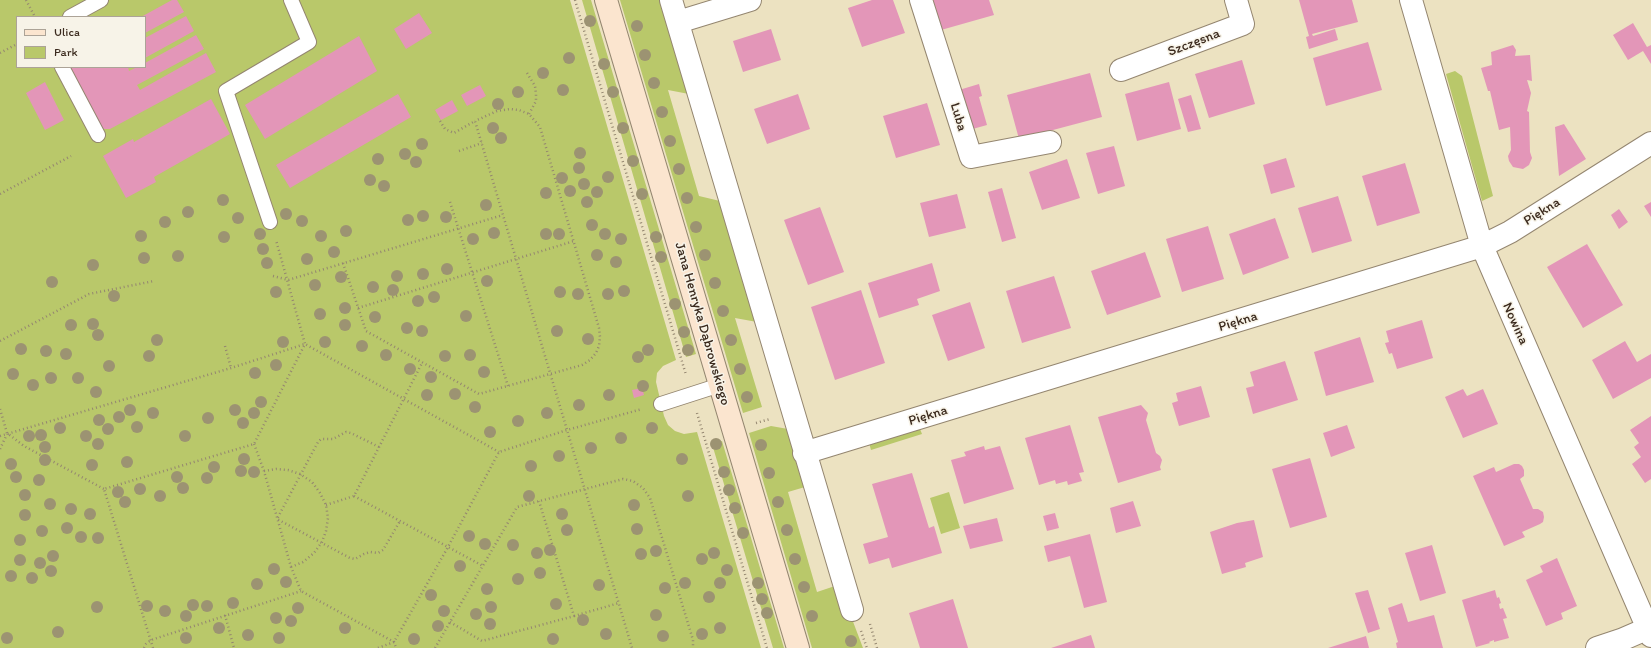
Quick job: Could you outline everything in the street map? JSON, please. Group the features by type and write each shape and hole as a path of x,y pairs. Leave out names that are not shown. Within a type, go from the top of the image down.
{"street":[{"name":"Jana Henryka Dąbrowskiego","path":"606,0 798,648"},
{"path":"671,0 804,453 852,610"},
{"path":"678,22 750,0"},
{"name":"Luba","path":"921,0 970,157 1050,142"},
{"name":"Szczęsna","path":"1121,70 1243,24 1236,0"},
{"name":"Nowina","path":"1411,0 1482,246 1650,630"},
{"name":"Piękna","path":"804,453 1482,246 1510,232 1651,143"},
{"path":"1597,648 1650,630"}],"lane":[{"path":"72,16 101,0"},
{"path":"270,222 226,92 309,42 291,0"},
{"path":"63,68 98,135"},
{"path":"660,404 720,385"}],"path":[{"path":"26,0 34,16"},
{"path":"575,0 767,648"},
{"path":"0,53 16,45"},
{"path":"527,73 535,86 536,94 536,101 528,114"},
{"path":"343,263 366,331 479,394 582,365 590,360 596,353 599,346 599,328 540,127 528,114 519,110 510,109 485,115 454,133 445,129 440,121"},
{"path":"475,121 632,648"},
{"path":"459,151 482,143"},
{"path":"0,194 71,156"},
{"path":"450,202 508,386"},
{"path":"273,276 288,280 503,215"},
{"path":"104,489 254,444 305,344 288,280 270,222"},
{"path":"358,308 574,241"},
{"path":"0,341 89,294 154,281"},
{"path":"0,436 231,368 305,344 499,452"},
{"path":"225,346 231,368"},
{"path":"326,505 354,496 422,362"},
{"path":"378,648 394,642 448,547 499,452 567,430 660,404"},
{"path":"0,409 8,433 24,446 104,489 153,648"},
{"path":"754,423 769,419 775,420"},
{"path":"277,519 300,474 321,439 333,439 346,432 351,433 379,448"},
{"path":"0,449 8,433"},
{"path":"254,444 264,471 291,566 301,590 394,642 396,648"},
{"path":"264,471 276,469 288,470 300,474 312,482 326,505 328,518 322,542 314,553 303,562 291,566"},
{"path":"435,648 517,507 623,479 633,481 643,488 650,498 693,640 693,648"},
{"path":"354,496 483,566"},
{"path":"539,501 574,616"},
{"path":"277,519 350,558 355,559 360,558 364,554 370,552 378,553 383,550 400,521"},
{"path":"144,648 151,640 301,590"},
{"path":"450,622 482,641 619,603"},
{"path":"225,615 234,648"}],"green space":[{"path":"0,0 570,0 676,360 663,366 657,373 656,382 664,416 668,425 675,431 684,434 697,432 761,648 0,648"},
{"path":"582,0 591,0 696,354 686,357"},
{"path":"620,0 661,0 689,94 668,90 699,196 720,201 757,322 735,318 762,407 743,413"},
{"path":"1455,71 1462,76 1493,196 1482,201 1446,74"},
{"path":"918,424 922,434 871,450 868,439"},
{"path":"771,426 788,429 805,487 788,492 817,592 835,586 845,620 852,619 863,648 812,648 749,433"},
{"path":"722,441 784,648 773,648 712,444"},
{"path":"949,492 960,528 941,534 930,498"}],"building":[{"path":"172,0 177,0 184,12 146,32 146,16 143,16"},
{"path":"872,0 893,0 905,33 862,47 848,8"},
{"path":"933,0 989,0 994,15 941,30"},
{"path":"1299,0 1352,0 1358,22 1312,34 1313,36 1335,29 1338,40 1309,49 1306,37 1309,36"},
{"path":"419,13 432,33 406,49 394,29"},
{"path":"186,16 194,31 146,57 146,37"},
{"path":"1633,23 1647,47 1651,45 1651,64 1643,51 1628,60 1613,35"},
{"path":"771,29 781,60 743,72 733,41"},
{"path":"196,35 204,49 137,85 140,90 206,53 216,72 110,129 104,129 99,125 69,68 128,68 129,71 135,68 146,68 146,62"},
{"path":"359,36 377,71 265,139 245,105"},
{"path":"1368,42 1382,90 1326,106 1313,58"},
{"path":"1513,45 1516,50 1515,56 1530,55 1532,81 1527,80 1531,93 1527,111 1529,112 1530,152 1532,158 1529,165 1523,169 1513,167 1509,161 1508,156 1511,150 1510,127 1499,130 1490,91 1488,91 1481,68 1492,65 1491,52"},
{"path":"1242,60 1255,104 1209,118 1195,74"},
{"path":"1090,73 1102,117 1019,139 1007,95"},
{"path":"45,82 64,120 45,130 26,93"},
{"path":"1169,82 1181,129 1137,141 1125,94"},
{"path":"979,84 982,96 979,97 987,125 969,130 959,90"},
{"path":"480,85 486,96 467,106 461,95"},
{"path":"398,94 411,117 290,188 276,165"},
{"path":"798,94 810,129 767,144 754,109"},
{"path":"1191,95 1201,129 1188,132 1178,99"},
{"path":"211,99 230,134 154,177 156,182 126,198 103,156 133,139 134,142"},
{"path":"452,100 458,111 441,120 435,110"},
{"path":"927,103 940,145 896,158 883,116"},
{"path":"1564,124 1586,159 1559,176 1555,127"},
{"path":"1114,146 1125,186 1098,194 1086,153"},
{"path":"1286,158 1295,187 1271,194 1263,165"},
{"path":"1067,159 1080,198 1042,210 1029,172"},
{"path":"1405,163 1420,213 1377,226 1362,176"},
{"path":"1002,188 1016,238 1002,242 988,192"},
{"path":"957,194 966,228 929,237 920,203"},
{"path":"1338,196 1352,241 1312,253 1298,208"},
{"path":"1651,202 1651,217 1644,206"},
{"path":"820,207 844,272 808,285 784,220"},
{"path":"1619,209 1628,222 1619,229 1611,215"},
{"path":"1275,218 1289,258 1243,275 1229,234"},
{"path":"1208,226 1224,279 1182,292 1166,239"},
{"path":"1587,244 1623,305 1583,328 1547,267"},
{"path":"1145,252 1161,297 1107,315 1091,271"},
{"path":"932,263 940,291 917,299 919,305 879,318 868,283"},
{"path":"1054,276 1071,328 1022,343 1006,291"},
{"path":"861,290 885,363 835,380 811,307"},
{"path":"970,302 985,348 948,361 932,315"},
{"path":"1422,320 1433,358 1397,369 1392,353 1389,354 1385,343 1389,342 1386,331"},
{"path":"1360,337 1374,382 1326,396 1314,352"},
{"path":"1625,341 1637,362 1651,354 1651,378 1613,399 1592,360"},
{"path":"1285,361 1298,400 1253,414 1246,388 1254,386 1250,372"},
{"path":"1201,386 1210,417 1179,426 1172,403 1178,401 1176,393"},
{"path":"642,388 644,395 634,398 632,390"},
{"path":"1463,389 1467,396 1483,389 1498,424 1463,438 1445,397"},
{"path":"1141,405 1148,413 1146,420 1156,453 1162,460 1160,467 1161,470 1118,483 1098,417"},
{"path":"1651,416 1651,479 1645,483 1632,464 1641,457 1634,447 1639,443 1630,430"},
{"path":"1070,425 1084,472 1079,473 1082,481 1068,485 1067,481 1056,484 1055,480 1039,485 1025,438"},
{"path":"1347,425 1355,448 1331,457 1323,433"},
{"path":"984,446 985,450 1000,446 1014,489 964,504 951,460 966,456 964,452"},
{"path":"1310,458 1327,517 1290,528 1272,469"},
{"path":"1514,464 1519,464 1522,466 1524,476 1520,479 1533,509 1538,509 1543,512 1544,517 1543,522 1522,532 1525,537 1504,546 1473,476 1494,467 1496,472"},
{"path":"912,473 929,528 934,526 942,553 892,568 889,558 869,564 863,544 888,537 872,484"},
{"path":"1133,501 1141,526 1116,533 1110,508"},
{"path":"1055,513 1059,528 1047,531 1043,516"},
{"path":"997,518 1003,541 970,549 963,526"},
{"path":"1254,520 1263,557 1245,563 1246,567 1222,574 1210,532 1237,523"},
{"path":"1090,534 1107,602 1084,608 1070,556 1048,562 1044,546"},
{"path":"1432,545 1446,593 1420,601 1405,553"},
{"path":"1557,558 1577,606 1561,613 1563,619 1546,626 1526,580 1543,572 1540,566"},
{"path":"1368,590 1380,629 1368,633 1355,593"},
{"path":"1495,590 1497,598 1499,597 1501,603 1499,604 1500,609 1503,608 1507,618 1503,619 1509,638 1494,642 1494,640 1489,642 1490,643 1476,647 1462,600"},
{"path":"953,599 968,648 920,648 909,613"},
{"path":"1402,603 1408,622 1434,615 1443,648 1397,648 1396,643 1398,642 1388,608"},
{"path":"1091,635 1095,648 1051,648"},
{"path":"1366,636 1369,648 1328,648"}]}
